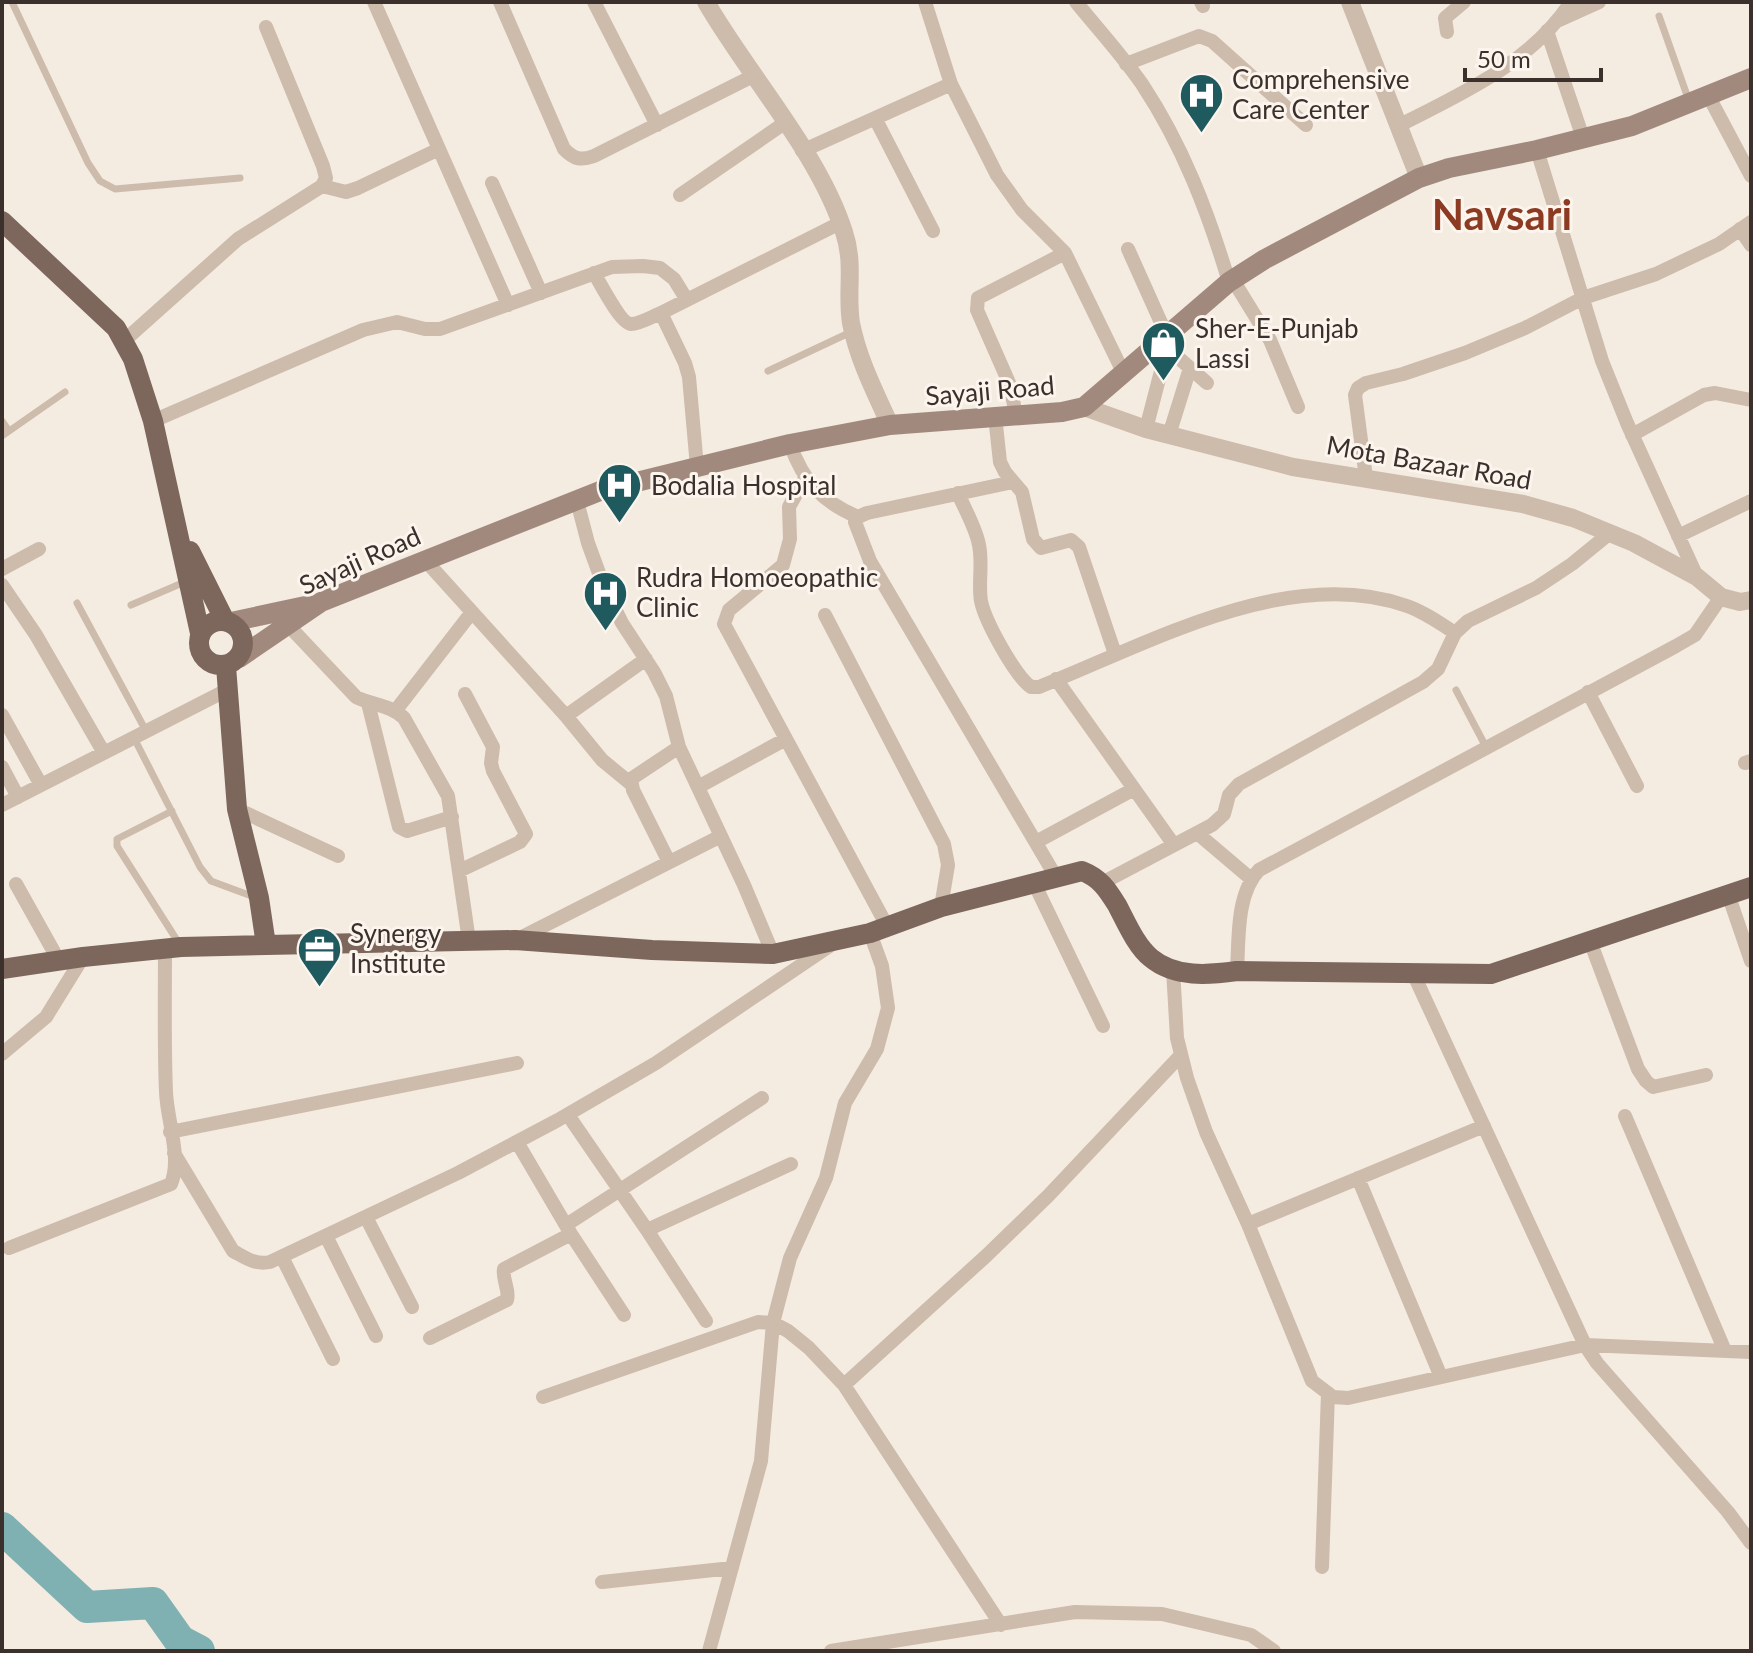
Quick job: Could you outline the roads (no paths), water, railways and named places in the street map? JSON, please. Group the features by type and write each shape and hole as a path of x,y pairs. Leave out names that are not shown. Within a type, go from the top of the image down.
{"main road":[{"name":"Sayaji Road","path":"232,662 321,602 600,491 790,444 890,425 1062,412 1084,407 1165,342 1231,281 1265,259 1419,178 1449,168 1632,126 1751,78"},
{"path":"2,221 108,319 125,340 153,421 200,633 198,646 203,658 214,665 232,662"},
{"path":"176,522 228,621 241,632 244,645 232,662 227,690 237,809 259,898 266,945"},
{"path":"200,633 215,621 321,602"},
{"path":"2,969 173,948 515,940 652,950 773,954 879,930 941,907 1082,871 1096,876 1102,883 1151,958 1173,969 1205,975 1237,971 1491,974 1751,887"}],"street":[{"path":"374,2 508,305"},
{"path":"500,2 564,149 573,158 584,160 594,156 753,76"},
{"path":"594,2 657,125"},
{"path":"706,2 786,122 829,194 852,264 850,294 857,348 890,425"},
{"path":"925,2 951,84 997,175 1012,198 1065,253 1124,374"},
{"path":"1076,2 1141,84 1190,170 1231,281 1270,340 1298,407"},
{"path":"1350,2 1419,178"},
{"path":"1447,32 1445,18 1464,2"},
{"path":"1398,126 1489,79 1559,20 1571,2"},
{"path":"1559,20 1599,2"},
{"path":"125,340 238,239 322,186 326,178 266,27"},
{"path":"1547,31 1583,138"},
{"path":"1126,64 1199,36 1212,41 1306,125"},
{"path":"802,151 951,84"},
{"path":"1699,99 1751,176"},
{"path":"875,118 933,231"},
{"path":"680,195 786,122"},
{"path":"322,186 346,192 439,149"},
{"path":"1537,150 1602,361 1697,577"},
{"path":"492,183 541,293"},
{"path":"594,273 625,323 632,325 840,223"},
{"path":"1366,478 1355,395 1358,388 1366,383 1465,353 1525,328 1583,298 1656,274 1719,244 1746,226 1751,245"},
{"path":"1128,249 1165,342 1207,383"},
{"path":"1065,253 978,298 977,310 1010,385 1000,462 1025,500 1037,546 1046,548 1071,540 1079,547 1115,654"},
{"path":"153,421 363,330 397,322 425,329 440,329 612,267 660,268 674,279 687,300"},
{"path":"661,313 689,377 697,467"},
{"path":"1146,429 1165,342"},
{"path":"1169,435 1190,368"},
{"path":"1632,435 1704,395 1715,393 1751,400"},
{"name":"Mota Bazaar Road","path":"1084,407 1146,429 1293,467 1523,504 1573,518 1697,577 1721,597"},
{"path":"790,444 805,478 821,497 858,517 1013,482"},
{"path":"709,1651 761,1461 773,1323 790,1258 826,1178 845,1103 877,1049 888,1008 879,930 786,739 728,634 725,617 729,610 783,565 790,539 789,507 805,478"},
{"path":"958,493 979,542 981,600 987,617 1025,682 1031,687 1039,687 1115,654 1251,605 1286,597 1323,594 1382,599 1408,606 1455,633"},
{"path":"577,501 603,584 622,623 666,696 679,747 773,954"},
{"path":"1678,536 1751,501"},
{"path":"858,517 855,522 857,532 870,561 1056,877"},
{"path":"1102,883 1197,833 1224,814 1229,795 1239,784 1423,682 1438,669 1455,633 1468,621 1536,588 1610,533"},
{"path":"2,569 39,549"},
{"path":"425,560 602,760 630,783 669,862"},
{"path":"2,585 36,635 104,753"},
{"path":"1237,971 1240,920 1250,878 1259,870 1695,635 1721,597 1740,602 1751,600"},
{"path":"396,710 472,612"},
{"path":"825,615 944,844 948,865 941,907"},
{"path":"288,625 344,687 368,703 396,710 404,718 448,796 469,941"},
{"path":"566,716 646,659"},
{"path":"1056,679 1174,845"},
{"path":"2,805 227,690"},
{"path":"1588,692 1637,786"},
{"path":"459,871 520,842 526,834 493,771 493,747 465,694"},
{"path":"368,703 399,827 407,831 452,817"},
{"path":"2,715 41,785"},
{"path":"698,787 786,739"},
{"path":"630,783 635,774 679,747"},
{"path":"2,767 18,797"},
{"path":"1036,842 1134,789"},
{"path":"237,809 338,856"},
{"path":"1197,833 1250,878"},
{"path":"515,940 721,836"},
{"path":"1034,883 1103,1026"},
{"path":"16,884 59,961"},
{"path":"1728,894 1751,961"},
{"path":"174,1153 233,1251 250,1261 261,1263 282,1257 568,1115 656,1063 838,940"},
{"path":"1590,941 1638,1069 1646,1081 1653,1087 1706,1075"},
{"path":"9,1248 171,1184 175,1175 174,1153 166,1095 173,948"},
{"path":"2,1054 46,1017 83,957"},
{"path":"1173,969 1177,1038 1206,1132 1248,1224 1312,1381 1333,1397 1348,1398 1585,1345 1751,1352"},
{"path":"1413,973 1585,1345 1751,1543"},
{"path":"844,1385 1048,1196 1181,1055"},
{"path":"170,1132 517,1063"},
{"path":"430,1338 507,1300 502,1279 504,1269 509,1264 569,1230 619,1191 762,1098"},
{"path":"568,1115 706,1321"},
{"path":"1625,1116 1725,1351"},
{"path":"1248,1224 1484,1126"},
{"path":"517,1142 624,1315"},
{"path":"647,1230 791,1164"},
{"path":"1358,1178 1441,1377"},
{"path":"366,1217 412,1307"},
{"path":"326,1236 376,1336"},
{"path":"282,1257 333,1359"},
{"path":"543,1397 758,1322 773,1323 809,1348 844,1385 1001,1625"},
{"path":"1322,1567 1328,1393"},
{"path":"602,1582 732,1568"},
{"path":"831,1651 1075,1612 1162,1614 1251,1635 1274,1651"}],"lane":[{"path":"12,2 88,163 100,181 115,189 240,178"},
{"path":"1659,16 1699,99"},
{"path":"768,371 853,331"},
{"path":"2,421 5,433 65,392"},
{"path":"131,605 189,580"},
{"path":"77,603 140,734 172,811 211,881 259,898"},
{"path":"1456,690 1486,747"},
{"path":"172,811 117,839 117,846 173,948"}],"waterway":[{"path":"2,1528 87,1607 153,1603 180,1641 199,1651"}],"place":[{"name":"Comprehensive Care Center","path":"1201,134"},
{"name":"Sher-E-Punjab Lassi","path":"1164,383"},
{"name":"Bodalia Hospital","path":"620,525"},
{"name":"Rudra Homoeopathic Clinic","path":"605,632"},
{"name":"Synergy Institute","path":"319,988"}],"district":[{"name":"Navsari","path":"1502,215"}]}
